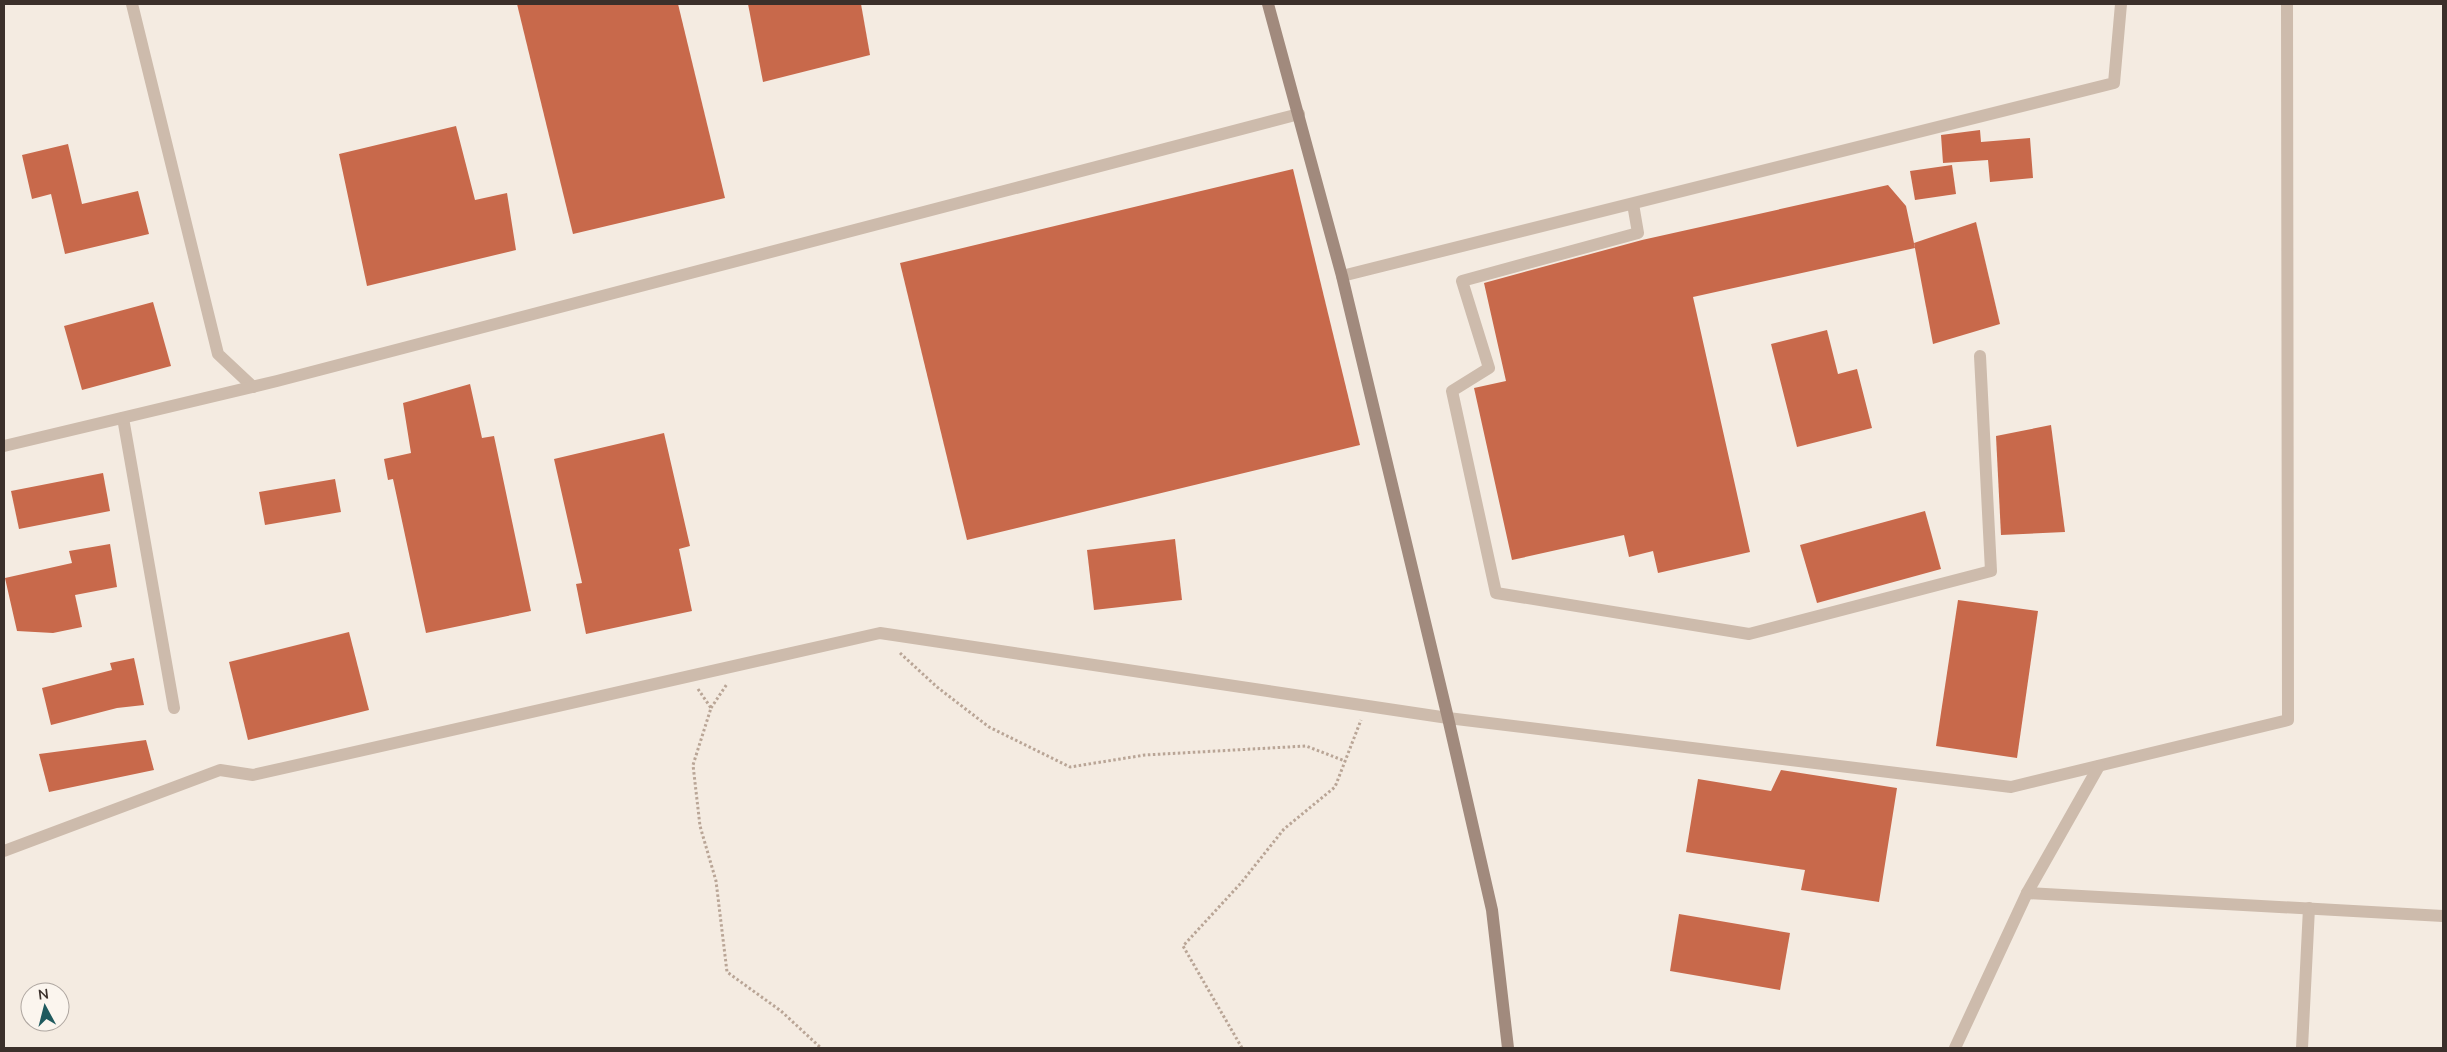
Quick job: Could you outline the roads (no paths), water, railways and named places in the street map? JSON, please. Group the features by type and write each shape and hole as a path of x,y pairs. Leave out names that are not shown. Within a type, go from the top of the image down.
{"main road":[{"path":"1268,4 1342,276 1448,718 1492,910 1508,1048"}],"street":[{"path":"132,4 218,354 253,387"},
{"path":"1342,276 2114,83 2121,4"},
{"path":"4,851 220,770 253,775 880,633 1448,718 2011,788 2288,720 2287,4"},
{"path":"4,446 253,387 1299,114"},
{"path":"1633,204 1638,233 1462,281 1489,368 1452,391 1496,593 1749,634 1991,571 1980,356"},
{"path":"123,418 174,708"},
{"path":"1955,1048 2027,893 2099,766"},
{"path":"2027,893 2443,916"},
{"path":"2302,1048 2309,908"}]}
